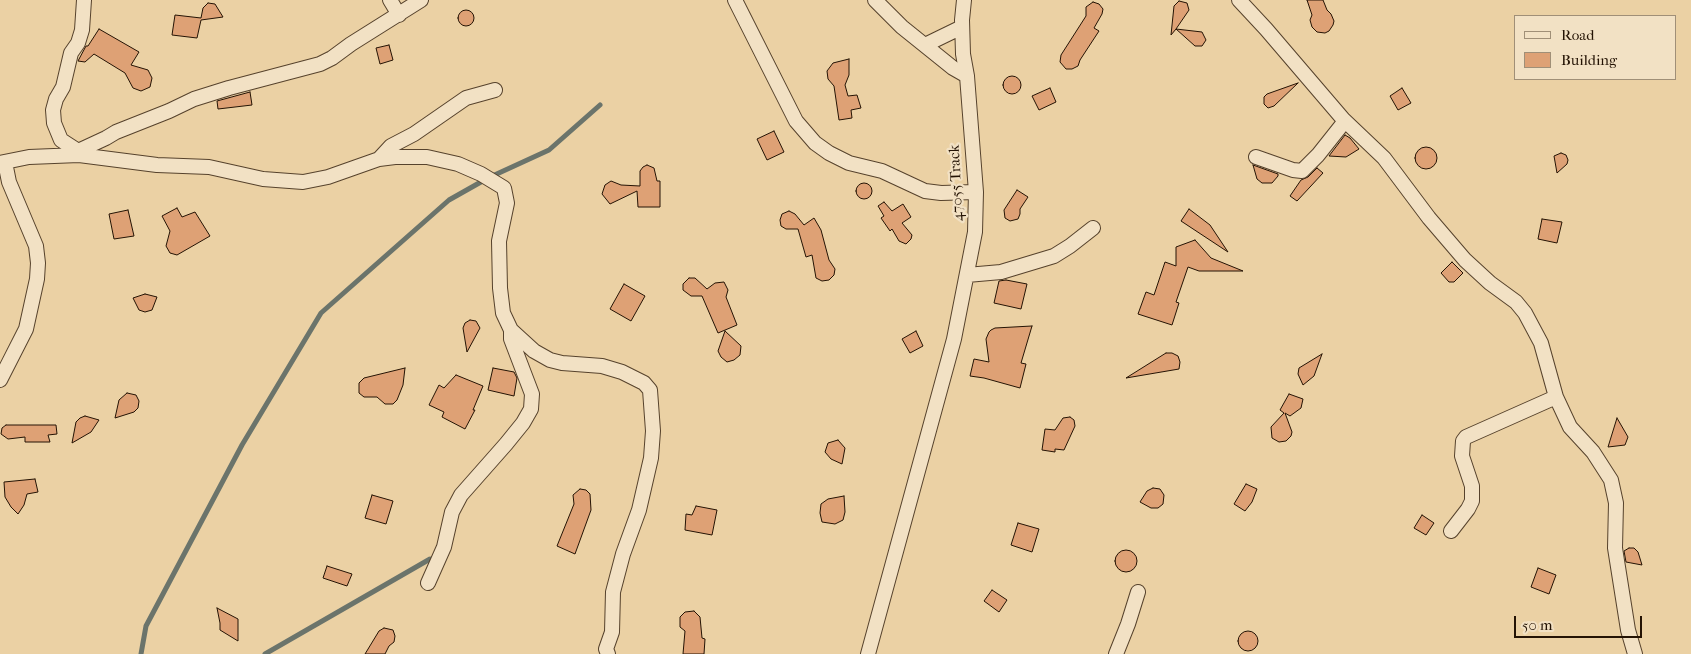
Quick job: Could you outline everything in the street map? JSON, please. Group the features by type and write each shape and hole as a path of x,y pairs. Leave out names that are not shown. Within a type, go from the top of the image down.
{"street":[{"path":"79,153 61,140 54,123 53,110 56,99 63,87 71,53 78,43 82,30 84,0"},
{"path":"390,0 399,15"},
{"path":"79,153 123,128 169,112 188,101 206,94 320,64 421,0"},
{"path":"735,0 796,120 815,143 849,163 882,171 925,191 941,193 976,192"},
{"path":"875,0 902,26 953,68 967,76"},
{"name":"47055 Track","path":"868,654 954,339 975,232 976,192 967,76 963,54 962,26 964,0"},
{"path":"1239,0 1345,121 1384,158 1429,218 1465,260 1525,313 1541,343 1556,398 1570,427 1592,452 1611,480 1616,503 1615,548 1628,630 1635,654"},
{"path":"925,45 962,26"},
{"path":"380,159 391,146 414,134 466,98 495,90"},
{"path":"1256,157 1292,170 1302,171 1318,155 1345,121"},
{"path":"0,380 26,329 38,263 36,246 3,163 29,156 79,153 157,165 209,167 262,179 304,182 328,178 380,159 406,156 446,160 481,174 504,188 507,203 499,241 500,288 503,313 511,330 513,344 532,394 531,409 523,423 506,444 461,495 452,512 444,547 428,583"},
{"path":"967,275 1001,272 1054,256 1093,228"},
{"path":"511,330 534,351 550,360 562,363 602,366 622,372 644,383 650,390 653,431 651,458 638,510 623,554 613,592 612,632 604,653"},
{"path":"1451,531 1472,501 1472,486 1462,456 1463,441 1466,437 1556,398"},
{"path":"1116,654 1138,592"}],"building":[{"path":"1307,0 1323,0 1334,21 1329,31 1325,33 1317,32 1312,27 1310,20 1312,15"},
{"path":"1179,1 1187,3 1189,10 1171,35 1174,6"},
{"path":"1093,2 1099,4 1103,9 1094,28 1099,31 1078,66 1066,69 1060,62 1061,55 1086,16 1086,7"},
{"path":"208,3 215,4 223,17 201,20 197,38 172,35 175,15 201,18 203,8"},
{"path":"463,10 469,10 474,15 472,24 463,26 458,21 458,15"},
{"path":"99,29 139,52 131,65 148,70 152,78 150,87 141,91 133,88 125,73 94,54 85,62 78,61 86,46 88,46"},
{"path":"1176,29 1202,32 1206,40 1202,46 1195,46"},
{"path":"389,45 393,60 380,64 376,48"},
{"path":"849,59 849,75 845,85 848,96 857,95 861,108 851,110 852,118 839,120 834,86 828,79 827,71 833,63"},
{"path":"1012,76 1018,79 1021,85 1018,91 1012,94 1006,91 1003,85 1006,79"},
{"path":"1298,83 1274,106 1268,108 1264,104 1264,97 1267,94"},
{"path":"1050,88 1056,102 1039,110 1032,96"},
{"path":"1402,88 1411,103 1398,110 1390,96"},
{"path":"250,92 252,105 218,109 217,101"},
{"path":"774,131 784,152 767,160 757,139"},
{"path":"1345,135 1359,149 1346,157 1329,156"},
{"path":"1426,147 1436,154 1437,158 1430,168 1426,169 1416,162 1415,158 1422,148"},
{"path":"1561,153 1566,155 1568,160 1567,164 1557,173 1554,156"},
{"path":"647,165 654,168 657,181 660,181 660,207 638,207 637,191 610,204 602,194 605,185 611,181 621,185 640,186 640,171"},
{"path":"1253,165 1278,174 1278,176 1272,183 1262,183 1257,179"},
{"path":"1317,168 1323,173 1297,201 1290,196 1301,180 1308,177"},
{"path":"864,183 872,191 864,199 856,191"},
{"path":"1017,190 1028,197 1020,209 1018,219 1010,221 1005,218 1004,210"},
{"path":"884,202 892,211 903,204 911,217 902,223 912,235 906,244 899,241 892,229 890,231 881,218 884,216 878,206"},
{"path":"177,208 182,217 195,212 210,236 177,255 170,253 166,246 170,231 162,216"},
{"path":"1189,209 1210,225 1228,252 1181,221"},
{"path":"128,210 134,236 114,239 109,214"},
{"path":"789,211 795,214 804,225 814,218 821,230 829,260 835,269 834,275 829,280 822,281 816,278 812,255 806,257 798,229 786,229 781,226 782,214"},
{"path":"1542,219 1562,222 1557,243 1538,239"},
{"path":"1195,240 1211,258 1243,271 1199,271 1188,267 1176,302 1179,303 1172,325 1138,314 1146,292 1154,295 1165,262 1176,266 1176,247"},
{"path":"1452,262 1463,273 1454,282 1449,282 1441,273"},
{"path":"689,278 695,278 707,289 715,283 724,282 728,290 726,297 737,325 718,333 702,296 691,296 683,290 683,284"},
{"path":"1006,280 1027,284 1021,309 994,303 999,281"},
{"path":"624,284 645,296 631,321 610,309"},
{"path":"145,294 157,297 152,310 145,312 139,310 133,298"},
{"path":"470,320 476,321 480,328 467,352 463,328 465,323"},
{"path":"1032,326 1021,363 1026,364 1020,388 970,376 974,359 989,362 986,339 991,330 995,328"},
{"path":"725,331 741,346 740,355 734,360 727,362 718,351"},
{"path":"916,331 923,346 910,353 902,339"},
{"path":"1166,353 1178,356 1180,362 1179,369 1126,378"},
{"path":"1322,354 1314,376 1303,385 1298,374 1299,368"},
{"path":"405,368 403,385 397,400 393,404 385,404 377,397 364,397 359,393 359,383 364,378"},
{"path":"493,368 514,372 517,378 514,396 488,390"},
{"path":"456,375 483,386 473,410 475,410 465,429 442,417 444,412 429,405 439,385 444,388"},
{"path":"127,393 136,395 139,401 138,408 134,412 115,418 119,400"},
{"path":"1289,394 1303,399 1301,408 1290,416 1285,413 1292,432 1286,441 1279,442 1272,438 1271,427 1284,413 1280,410"},
{"path":"85,416 99,420 91,432 72,443 76,422"},
{"path":"1070,417 1074,420 1075,426 1064,450 1055,449 1055,452 1042,450 1045,429 1055,430 1063,418"},
{"path":"1617,418 1628,437 1625,445 1608,447"},
{"path":"6,425 56,425 57,434 48,435 50,442 25,442 25,437 8,439 1,434 2,428"},
{"path":"838,440 845,448 842,464 831,459 825,452 828,443"},
{"path":"35,479 38,492 27,494 24,505 18,514 5,497 4,482"},
{"path":"1246,484 1257,489 1252,502 1245,511 1234,504"},
{"path":"1153,488 1160,489 1164,495 1163,504 1158,508 1151,508 1140,502 1147,491"},
{"path":"580,489 586,490 590,494 591,510 575,554 557,546 574,504 573,495"},
{"path":"372,495 393,501 386,524 365,518"},
{"path":"844,496 845,512 843,520 835,524 822,522 821,504 828,499"},
{"path":"696,506 717,510 712,535 685,530 686,514 692,515"},
{"path":"1422,515 1434,523 1426,535 1414,528"},
{"path":"1018,523 1039,529 1032,552 1011,545"},
{"path":"1634,548 1638,552 1642,565 1626,562 1624,551"},
{"path":"1126,550 1136,557 1137,561 1130,571 1126,572 1116,565 1115,561 1122,551"},
{"path":"327,566 352,574 347,586 323,578"},
{"path":"1538,568 1556,575 1549,594 1531,587"},
{"path":"992,590 1007,600 999,612 984,601"},
{"path":"217,608 238,619 238,641 220,630"},
{"path":"694,611 700,617 702,638 705,639 704,654 683,654 685,631 680,627 680,617 685,612"},
{"path":"384,628 393,630 394,642 389,646 385,654 365,654 379,631"},
{"path":"1248,631 1255,634 1258,641 1255,648 1248,651 1241,648 1238,641 1241,634"}],"waterway":[{"path":"141,654 146,626 242,445 321,313 449,200 488,178 549,150 600,105"},
{"path":"265,654 430,559"}]}
